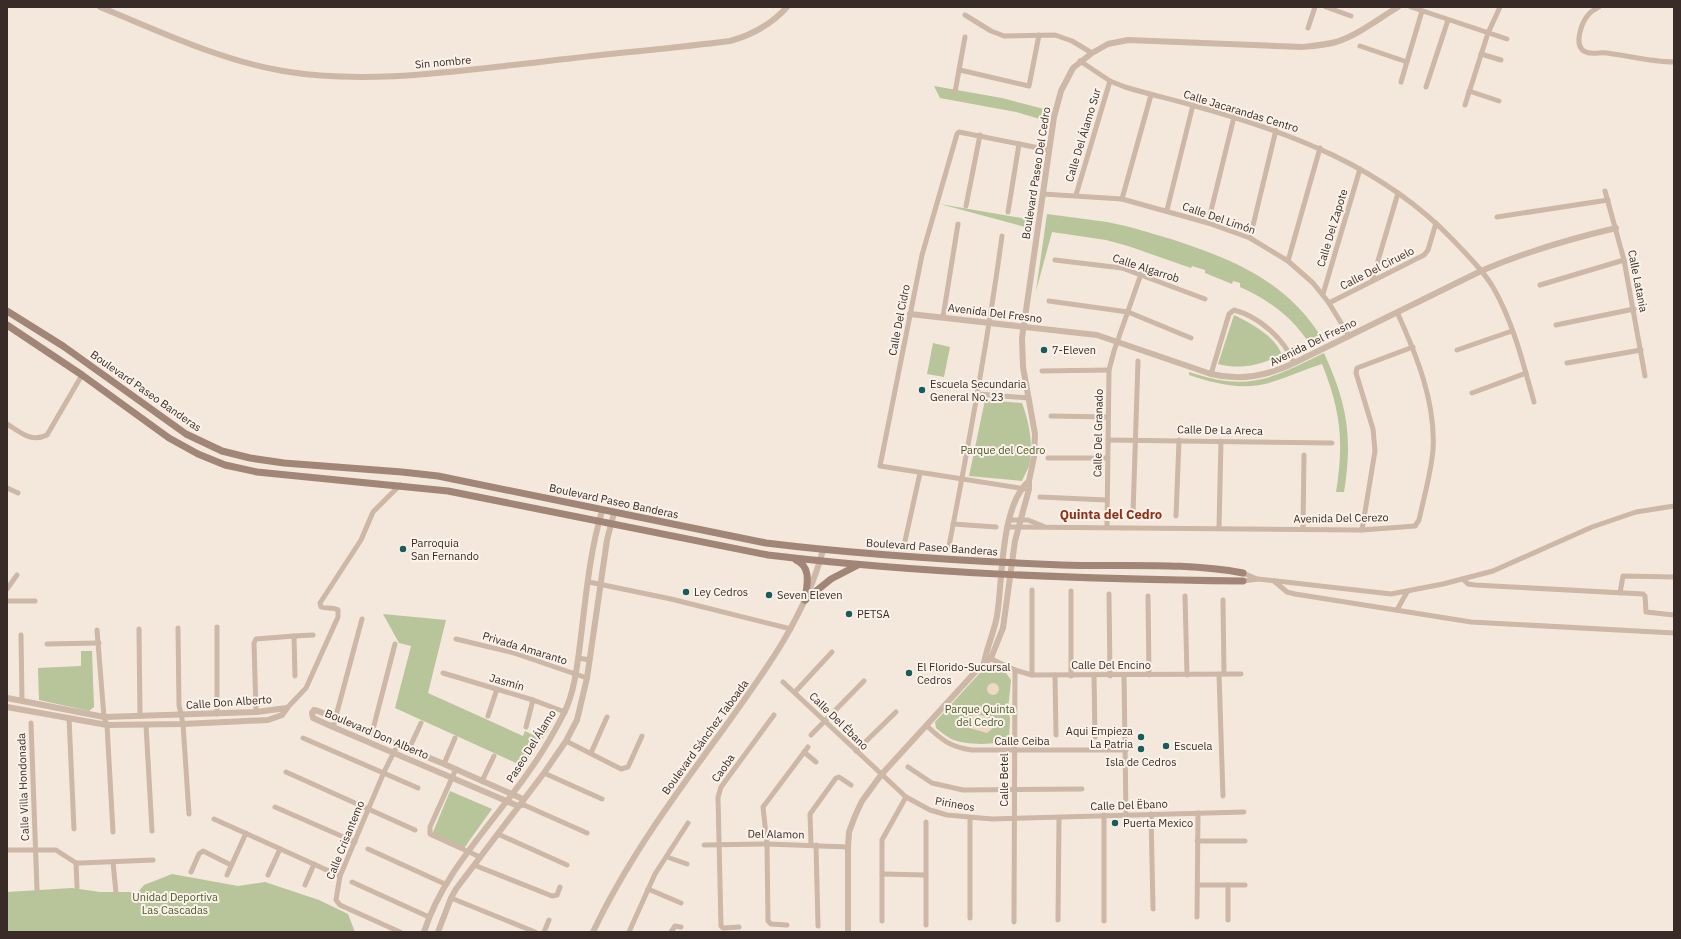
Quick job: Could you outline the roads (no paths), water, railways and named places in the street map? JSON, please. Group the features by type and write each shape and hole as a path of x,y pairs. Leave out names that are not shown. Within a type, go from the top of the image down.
{"main road":[{"name":"Boulevard Paseo Banderas","path":"7,311 63,346 186,434 222,451 250,458 284,464 438,476 602,511 766,543 824,550 1012,563 1177,567 1226,570 1243,573"},
{"name":"Boulevard Paseo Banderas","path":"7,325 82,375 169,438 198,454 225,465 256,472 448,490 598,522 670,534 768,555 792,558 1002,575 1244,582"},
{"path":"792,558 802,562 806,569 808,576 806,600"},
{"path":"806,600 831,579 860,564"}],"street":[{"name":"Sin nombre","path":"100,7 196,46 247,63 316,75 358,76 439,73 730,41 749,36 771,22 787,7"},
{"path":"1308,28 1315,7"},
{"path":"1326,7 1351,16"},
{"name":"Boulevard Paseo Del Cedro","path":"1029,481 1035,446 1034,425 1022,352 1024,327 1054,117 1061,90 1066,78 1080,62 1108,44 1128,40 1274,46 1318,45 1336,42 1354,34 1398,7"},
{"path":"1411,7 1507,39"},
{"path":"1465,105 1488,33 1500,7"},
{"path":"1599,7 1589,14 1583,25 1579,42 1581,49 1586,52 1606,53 1641,60 1674,62"},
{"path":"1401,82 1422,11"},
{"path":"965,15 991,31 1004,36 1055,35 1072,41 1092,53"},
{"path":"1426,87 1448,20"},
{"path":"960,70 1029,86 1040,35"},
{"path":"956,92 965,37"},
{"path":"1360,46 1407,62"},
{"path":"1481,54 1501,60"},
{"name":"Calle Jacarandas Centro","path":"1080,62 1110,81 1151,95 1193,105 1276,130 1320,148 1360,169 1398,193 1436,223 1481,271 1494,288 1512,331 1534,402"},
{"name":"Calle Del Álamo Sur","path":"1076,195 1110,81"},
{"path":"1469,91 1499,101"},
{"path":"1122,199 1151,95"},
{"path":"1167,210 1193,105"},
{"path":"1208,223 1234,117"},
{"path":"1250,238 1276,130"},
{"name":"Calle Del Cidro","path":"1029,489 962,480 880,466 922,256 957,134 959,132 980,135 1049,150"},
{"path":"966,206 980,135"},
{"path":"1008,212 1019,144"},
{"path":"1288,261 1320,148"},
{"name":"Calle Del Zapote","path":"1323,294 1360,169"},
{"name":"Calle Latania","path":"1606,191 1624,260 1645,376"},
{"path":"1372,281 1398,193"},
{"name":"Calle Del Limón","path":"1043,194 1122,199 1167,210 1250,238 1288,261 1323,294 1349,336"},
{"path":"1497,217 1608,200"},
{"name":"Calle Del Ciruelo","path":"1329,303 1426,253 1436,223"},
{"path":"943,317 958,224"},
{"name":"Avenida Del Fresno","path":"910,314 1097,335 1211,374 1228,378 1255,376 1268,374 1294,363 1481,271 1550,244 1616,228"},
{"path":"949,546 990,324 1002,236"},
{"name":"Calle Algarrob","path":"1055,260 1104,265 1140,274 1205,299"},
{"path":"1540,285 1624,260"},
{"name":"Calle Del Granado","path":"1107,526 1109,370 1140,274"},
{"path":"1049,301 1128,312 1191,338"},
{"path":"1556,325 1634,309"},
{"path":"1211,374 1229,314 1234,310 1252,319 1282,341 1294,363"},
{"name":"Avenida Del Cerezo","path":"1007,526 1362,530 1412,527 1419,520 1433,451 1432,428 1429,401 1413,347 1397,312"},
{"path":"1457,350 1512,331"},
{"path":"1362,530 1375,451 1373,428 1356,373 1357,368 1413,347"},
{"path":"1567,363 1641,350"},
{"path":"1134,514 1138,361"},
{"path":"1042,371 1109,370"},
{"path":"1472,392 1526,373"},
{"path":"7,424 27,437 39,439 46,435 82,375"},
{"path":"978,394 1029,398"},
{"path":"1051,416 1108,417"},
{"name":"Calle De La Areca","path":"1108,440 1136,439 1332,443"},
{"path":"1176,516 1179,440"},
{"path":"1219,528 1221,441"},
{"path":"1303,529 1304,455"},
{"path":"1048,458 1107,458"},
{"path":"905,541 920,473"},
{"path":"988,657 997,616 1007,526 1021,488 1029,481"},
{"path":"848,932 848,847 849,832 855,816 862,801 881,775 988,657 1003,628 1018,527 1029,489 1029,481"},
{"path":"287,708 306,688 338,616 338,610 335,608 321,607 320,603 361,540 373,512 400,485"},
{"path":"7,488 18,493"},
{"path":"1040,497 1107,500"},
{"name":"Boulevard Paseo Banderas","path":"1243,573 1258,579 1274,581 1391,594 1407,592 1493,571 1567,536 1636,512 1674,506"},
{"name":"Paseo Del Álamo","path":"424,932 429,917 445,884 508,801 565,712 575,675 598,522 602,511"},
{"name":"Paseo Del Álamo","path":"438,932 451,898 474,865 544,773 566,741 578,714 587,678 601,584 614,513"},
{"name":"Avenida Del Cerezo","path":"1009,520 1028,520 1044,526"},
{"path":"954,524 996,528"},
{"name":"Boulevard Sánchez Taboada","path":"593,932 603,911 645,839 761,678 791,629 806,600 824,550"},
{"path":"7,589 17,575"},
{"path":"1620,593 1623,576 1674,578"},
{"name":"Boulevard Paseo Banderas","path":"1244,582 1258,579"},
{"path":"1463,579 1468,584 1475,585 1644,595 1646,612 1674,615"},
{"path":"1274,581 1287,592 1294,594 1471,622 1674,633"},
{"path":"589,582 682,602 791,629"},
{"path":"1032,590 1032,675"},
{"path":"1070,591 1071,676"},
{"path":"1397,610 1407,592"},
{"path":"1109,594 1110,676"},
{"path":"1148,596 1148,675"},
{"path":"1185,596 1187,675"},
{"path":"1223,600 1221,674 1223,796"},
{"path":"7,601 36,602"},
{"path":"333,727 362,619"},
{"path":"217,627 217,714"},
{"path":"178,628 180,715 183,724 188,814"},
{"path":"139,629 140,716"},
{"path":"97,630 104,717 107,724 113,832"},
{"path":"21,635 22,701"},
{"path":"256,712 255,641 259,638 313,635"},
{"path":"294,636 295,676"},
{"name":"Privada Amaranto","path":"456,639 514,653 587,678"},
{"path":"47,644 99,643"},
{"path":"372,733 395,644"},
{"path":"794,692 832,652"},
{"name":"Calle Del Encino","path":"988,657 1015,670 1032,675 1124,676 1240,674"},
{"path":"578,658 590,660"},
{"name":"Calle Betel","path":"1014,922 1015,670"},
{"name":"Jasmín","path":"443,673 533,700 565,712"},
{"path":"1055,676 1056,735"},
{"path":"1094,676 1095,737"},
{"path":"1124,676 1126,815"},
{"path":"811,736 864,681"},
{"name":"Calle Del Ébano","path":"783,682 881,775"},
{"path":"488,716 497,689"},
{"name":"Calle Don Alberto","path":"7,698 104,717 217,714 256,712 287,708"},
{"path":"526,727 533,700"},
{"name":"Calle Don Alberto","path":"7,706 107,724 183,724 268,720 282,715 287,708"},
{"name":"Boulevard Don Alberto","path":"314,710 316,710 398,744 512,794 522,803 508,801 394,753 313,718 312,714 314,710"},
{"path":"856,751 896,712"},
{"name":"Caoba","path":"739,927 723,928 721,926 718,844 719,792 774,715"},
{"path":"592,754 607,717"},
{"path":"69,718 74,829"},
{"name":"Calle Villa Hondonada","path":"31,723 37,890"},
{"path":"409,749 421,723"},
{"path":"146,724 152,831"},
{"name":"Calle Ceiba","path":"927,726 947,744 958,748 972,750 1126,750"},
{"path":"566,741 624,769 628,767 642,736"},
{"path":"304,738 418,788"},
{"path":"444,764 455,738"},
{"name":"Calle Crisantemo","path":"398,744 384,772 340,876 336,900 340,905 400,932"},
{"path":"787,925 771,924 768,921 766,844 763,806 808,747"},
{"path":"804,752 816,762"},
{"path":"482,781 494,756"},
{"path":"908,767 932,783 963,790 1082,789"},
{"path":"456,769 430,827 430,834 480,857"},
{"path":"286,772 415,830"},
{"path":"544,773 602,799"},
{"name":"Pirineos","path":"881,775 906,797 930,810 970,818 1014,818"},
{"path":"818,926 814,845 809,818 811,810 836,778 839,777 851,785"},
{"path":"882,921 882,840 906,797"},
{"path":"522,803 588,832"},
{"path":"275,807 355,842"},
{"name":"Calle Del Ëbano","path":"1014,818 1244,812"},
{"path":"1197,917 1198,813"},
{"path":"1151,814 1153,909"},
{"path":"1104,815 1104,921"},
{"path":"970,818 970,918"},
{"path":"1058,920 1059,818"},
{"path":"214,819 340,876"},
{"path":"926,822 926,925"},
{"path":"629,932 655,874 688,823"},
{"path":"227,876 246,834"},
{"path":"498,834 567,865"},
{"path":"1198,841 1245,841"},
{"name":"Del Alamon","path":"704,845 766,844 848,847"},
{"path":"268,875 280,849"},
{"path":"368,849 445,884"},
{"path":"7,850 56,850 76,863 153,860"},
{"path":"191,872 201,852 231,865"},
{"path":"667,857 687,864"},
{"path":"113,862 116,893"},
{"path":"76,863 77,887"},
{"path":"305,885 314,864"},
{"path":"474,865 552,896 557,895 560,887"},
{"path":"882,874 926,875"},
{"path":"352,882 429,917"},
{"path":"1198,884 1245,885"},
{"path":"1228,885 1228,920"},
{"path":"648,890 681,903"},
{"path":"451,898 535,932"},
{"path":"544,932 549,920"},
{"path":"671,932 675,926 681,927"}],"place":[{"name":"7-Eleven","path":"1044,350"},
{"name":"Escuela Secundaria General No. 23","path":"922,390"},
{"name":"Parroquia San Fernando","path":"403,549"},
{"name":"Ley Cedros","path":"686,592"},
{"name":"Seven Eleven","path":"769,595"},
{"name":"PETSA","path":"849,614"},
{"name":"El Florido-Sucursal Cedros","path":"909,673"},
{"name":"Aqui Empieza La Patria","path":"1141,737"},
{"name":"Escuela","path":"1166,746"},
{"name":"Isla de Cedros","path":"1141,749"},
{"name":"Puerta Mexico","path":"1115,823"}],"district":[{"name":"Quinta del Cedro","path":"1111,514"}],"park label":[{"name":"Parque del Cedro","path":"1003,450"},
{"name":"Parque Quinta del Cedro","path":"980,715"},
{"name":"Unidad Deportiva Las Cascadas","path":"175,903"}]}
